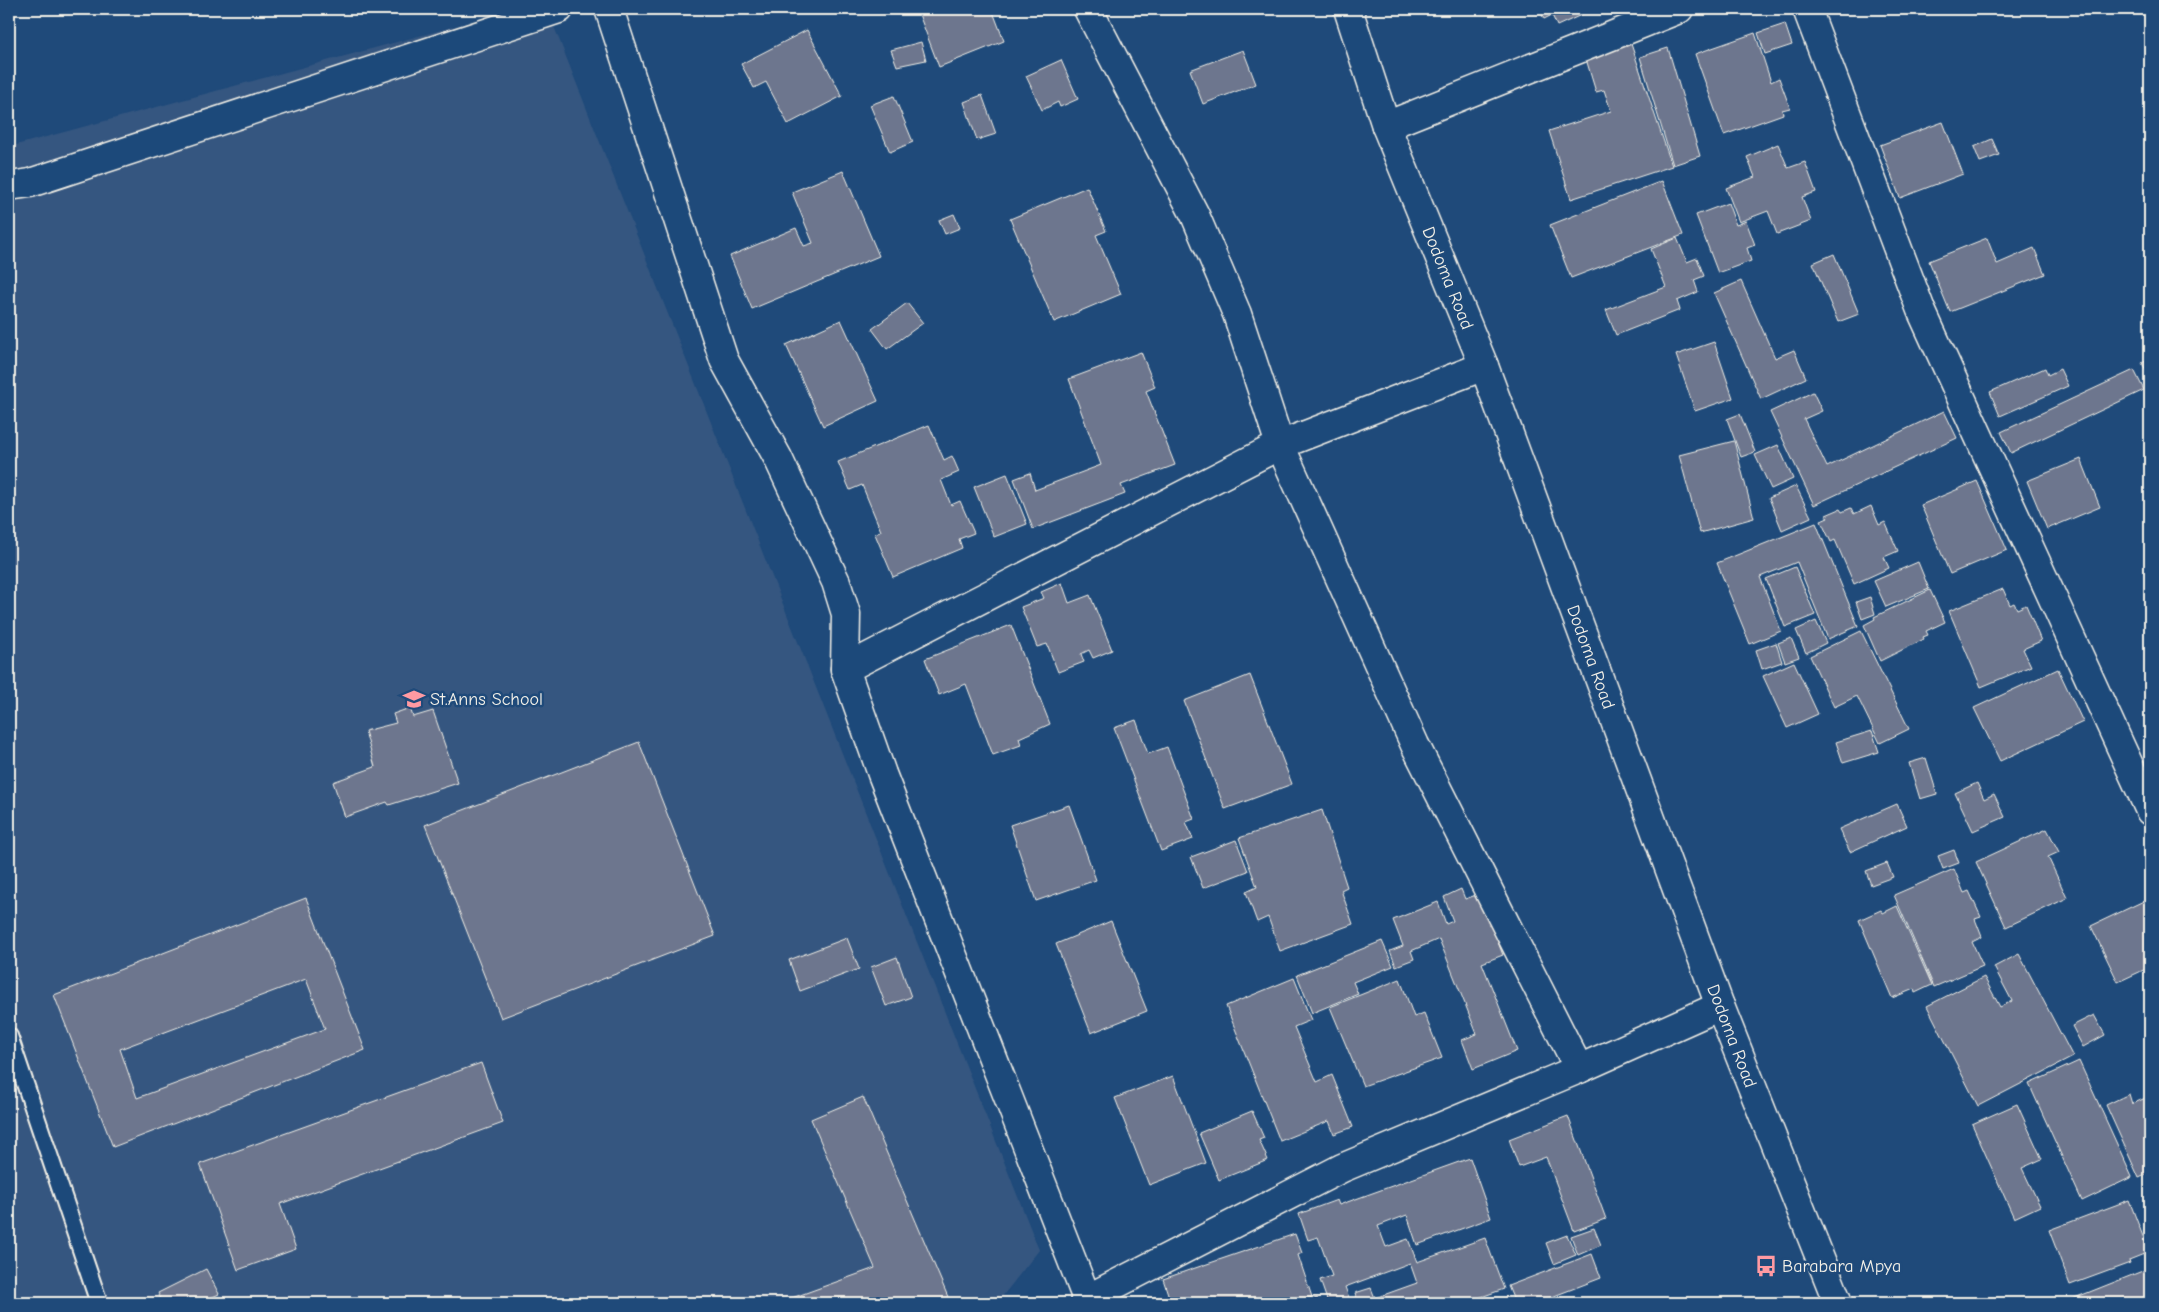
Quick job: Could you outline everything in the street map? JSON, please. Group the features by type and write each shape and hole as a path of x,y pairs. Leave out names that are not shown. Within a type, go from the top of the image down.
{"main road":[{"path":"9,186 30,182 559,9"},
{"path":"609,9 724,360 778,458 836,582 846,614 845,668 885,783 1086,1301 1342,1168 1579,1069 1720,1006"},
{"path":"1088,9 1195,216 1237,314 1280,445 1415,746 1579,1069"},
{"name":"Dodoma Road","path":"1348,9 1386,126 1484,366 1720,1006 1838,1303"},
{"path":"1386,126 1679,9"},
{"path":"1807,9 1921,310 2150,811"},
{"path":"845,668 1280,445 1484,366"}],"lane":[{"path":"9,1036 99,1303"}],"shaded area":[{"name":"St.Anns School","path":"519,9 547,9 1039,1250 997,1303 9,1303 9,147"}],"building":[{"path":"917,9 992,9 1004,41 939,67"},
{"path":"1539,9 1589,9 1590,11 1557,26 1552,15 1544,19"},
{"path":"1785,24 1792,45 1765,54 1758,33"},
{"path":"807,30 842,96 788,124 766,82 754,88 741,64"},
{"path":"1755,33 1771,82 1779,78 1790,108 1782,110 1783,114 1724,135 1695,54"},
{"path":"921,42 926,60 897,66 891,50"},
{"path":"1631,44 1672,166 1571,199 1549,131 1611,111 1604,90 1596,92 1586,59"},
{"path":"1668,48 1700,156 1673,165 1640,57"},
{"path":"1243,50 1256,84 1203,104 1190,70"},
{"path":"1061,60 1078,99 1060,107 1058,102 1042,110 1026,76"},
{"path":"982,95 996,134 977,140 964,102"},
{"path":"894,96 913,142 890,152 870,105"},
{"path":"1943,122 1963,174 1900,198 1880,145"},
{"path":"1992,139 1999,155 1980,162 1974,147"},
{"path":"1778,144 1788,168 1805,162 1816,192 1802,197 1811,221 1777,234 1768,211 1739,222 1726,188 1755,177 1747,157"},
{"path":"843,171 879,256 752,309 730,256 796,228 804,246 813,243 792,192"},
{"path":"1662,181 1683,235 1571,278 1550,225"},
{"path":"1087,187 1106,231 1096,235 1121,294 1054,322 1010,219"},
{"path":"1728,203 1736,225 1746,221 1755,245 1747,248 1751,261 1718,273 1696,215"},
{"path":"954,214 960,228 945,234 939,220"},
{"path":"1677,238 1687,262 1697,258 1704,276 1694,280 1698,292 1677,301 1680,310 1616,335 1606,310 1666,287 1651,249"},
{"path":"1987,238 1997,264 2034,248 2045,274 1950,312 1929,261"},
{"path":"1834,254 1859,314 1838,322 1813,263"},
{"path":"1741,281 1775,358 1794,350 1806,378 1761,399 1714,293"},
{"path":"907,303 923,323 887,349 872,329"},
{"path":"841,320 878,401 823,426 786,345"},
{"path":"1714,342 1733,398 1695,411 1676,355"},
{"path":"1141,352 1155,387 1146,391 1175,465 1121,485 1125,494 1033,529 1014,479 1030,473 1035,490 1101,465 1069,379"},
{"path":"2150,359 2150,377 2142,363"},
{"path":"2045,368 2048,375 2060,369 2068,386 2000,416 1990,392"},
{"path":"2134,370 2144,390 2011,453 2001,432"},
{"path":"1813,392 1822,411 1804,419 1827,467 1944,411 1957,438 1814,505 1770,412"},
{"path":"1740,414 1755,452 1741,457 1727,419"},
{"path":"929,425 944,460 952,456 959,472 941,480 951,505 960,501 974,533 959,539 962,548 893,577 875,534 881,531 862,485 850,490 838,462"},
{"path":"1734,441 1754,518 1700,533 1679,455"},
{"path":"1778,445 1793,479 1771,489 1755,455"},
{"path":"2081,459 2100,507 2047,529 2027,481"},
{"path":"1007,474 1027,524 994,537 974,487"},
{"path":"1977,481 2007,550 1950,574 1921,505"},
{"path":"1796,486 1811,517 1782,530 1769,498"},
{"path":"1871,506 1879,525 1885,522 1898,551 1884,557 1889,568 1854,584 1835,540 1831,542 1821,521 1828,518 1826,515 1840,509 1842,512 1851,508 1854,514"},
{"path":"1816,523 1858,626 1828,639 1797,562 1760,577 1781,631 1750,644 1717,563"},
{"path":"1918,562 1929,589 1886,607 1874,581"},
{"path":"1795,567 1815,615 1785,627 1766,579"},
{"path":"1062,583 1069,603 1090,595 1112,650 1093,658 1089,650 1081,654 1084,662 1058,672 1047,644 1037,647 1021,607 1044,598 1041,592"},
{"path":"2003,589 2010,605 2014,603 2017,609 2026,605 2041,641 2023,649 2031,666 1981,687 1949,611"},
{"path":"1930,590 1945,622 1926,631 1928,635 1923,637 1924,639 1880,661 1864,625 1875,619 1874,617"},
{"path":"1870,597 1875,614 1862,619 1856,602"},
{"path":"1816,621 1826,643 1806,653 1796,630"},
{"path":"1011,625 1050,724 1019,738 1021,745 993,755 966,684 939,695 925,659"},
{"path":"1861,631 1909,729 1880,743 1857,696 1834,707 1810,656"},
{"path":"1791,638 1799,657 1785,662 1778,643"},
{"path":"1776,643 1782,662 1762,669 1756,650"},
{"path":"1794,662 1818,714 1787,728 1763,676"},
{"path":"2058,669 2083,722 2000,761 1974,708"},
{"path":"1250,675 1292,784 1225,809 1184,701"},
{"path":"410,708 413,717 433,711 458,783 389,805 387,802 345,817 333,782 375,767 365,731 396,723 393,714"},
{"path":"1136,720 1148,754 1167,747 1194,819 1186,822 1193,839 1161,851 1114,728"},
{"path":"1872,731 1879,752 1843,763 1836,742"},
{"path":"639,742 715,936 501,1018 425,825"},
{"path":"1926,758 1937,794 1920,799 1909,763"},
{"path":"1977,783 1984,799 1994,794 2005,817 1973,831 1955,793"},
{"path":"1897,804 1907,826 1850,852 1839,829"},
{"path":"1069,805 1096,880 1036,901 1010,825"},
{"path":"1322,810 1347,887 1341,890 1353,924 1280,951 1268,917 1257,922 1246,892 1257,887 1239,838"},
{"path":"2047,829 2059,852 2048,857 2067,898 2006,927 1976,862"},
{"path":"1236,840 1248,871 1203,888 1191,857"},
{"path":"1954,850 1959,863 1943,869 1938,856"},
{"path":"1887,863 1893,877 1871,885 1866,871"},
{"path":"1954,869 1964,893 1969,891 1981,917 1975,919 1982,937 1972,942 1983,966 1934,987 1894,895"},
{"path":"1461,889 1465,899 1479,894 1503,955 1482,963 1517,1051 1473,1069 1462,1040 1477,1034 1439,939 1411,951 1414,959 1396,966 1390,951 1403,946 1393,920 1438,902 1446,924 1453,921 1444,897"},
{"path":"306,898 365,1050 113,1147 54,995","holes":["306,979 325,1029 137,1098 120,1049"]},
{"path":"2150,898 2150,967 2118,982 2091,926"},
{"path":"1897,906 1932,985 1915,993 1914,989 1892,998 1859,920 1881,910 1883,913"},
{"path":"1111,921 1147,1011 1091,1033 1056,944"},
{"path":"847,938 859,969 800,991 789,960"},
{"path":"1382,941 1393,966 1353,982 1358,994 1312,1013 1297,975"},
{"path":"2019,954 2073,1057 1978,1106 1927,1006 1984,977 2000,1007 2012,1001 1994,967"},
{"path":"897,957 911,997 886,1006 871,967"},
{"path":"1294,978 1311,1020 1294,1027 1317,1082 1332,1075 1353,1127 1334,1134 1329,1121 1280,1141 1226,1006"},
{"path":"1400,979 1414,1017 1424,1013 1442,1058 1363,1086 1330,1007"},
{"path":"2094,1015 2105,1035 2083,1047 2072,1026"},
{"path":"2079,1061 2132,1177 2082,1201 2029,1084"},
{"path":"481,1063 503,1123 280,1204 296,1249 238,1270 200,1164"},
{"path":"1173,1076 1206,1163 1149,1185 1115,1098"},
{"path":"2129,1094 2132,1104 2150,1096 2150,1173 2139,1178 2106,1105"},
{"path":"863,1097 948,1297 931,1303 778,1303 875,1268 811,1119"},
{"path":"2017,1104 2042,1159 2022,1168 2040,1206 2014,1218 1972,1124"},
{"path":"1252,1111 1264,1138 1259,1140 1268,1160 1219,1180 1199,1133"},
{"path":"1568,1116 1606,1219 1574,1231 1546,1157 1519,1167 1509,1139"},
{"path":"1470,1158 1491,1218 1417,1245 1407,1215 1378,1226 1386,1247 1408,1239 1417,1262 1485,1238 1504,1289 1464,1303 1359,1303 1355,1293 1371,1288 1375,1298 1417,1283 1410,1263 1345,1287 1351,1303 1328,1303 1320,1280 1332,1276 1318,1237 1308,1240 1299,1214 1337,1200 1339,1205"},
{"path":"2129,1200 2149,1252 2129,1260 2130,1263 2070,1285 2049,1230"},
{"path":"1594,1228 1601,1245 1578,1255 1571,1236"},
{"path":"1295,1234 1302,1253 1298,1255 1312,1297 1292,1303 1171,1303 1163,1279"},
{"path":"1567,1235 1576,1255 1554,1264 1546,1243"},
{"path":"1592,1254 1601,1278 1536,1303 1515,1303 1508,1286"},
{"path":"2150,1268 2150,1296 2131,1303 2062,1303"},
{"path":"206,1269 219,1294 200,1303 163,1303 158,1293"},
{"path":"1317,1298 1319,1303 1303,1303"}],"place":[{"name":"St.Anns School","path":"414,699"},
{"name":"Barabara Mpya","path":"1766,1266"}]}
